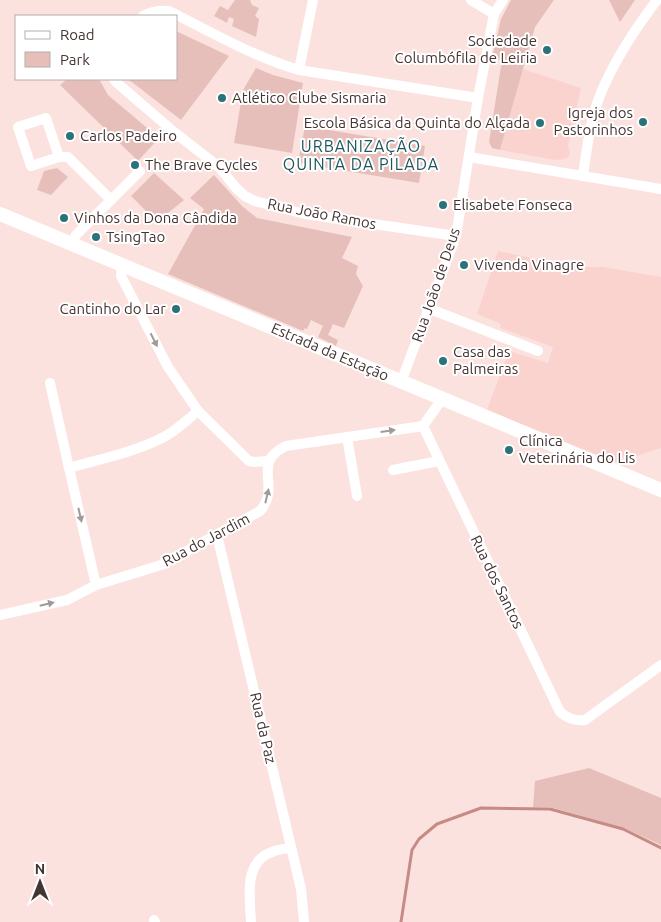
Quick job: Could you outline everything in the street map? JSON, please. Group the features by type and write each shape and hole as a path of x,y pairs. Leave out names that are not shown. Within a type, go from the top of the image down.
{"main road":[{"name":"Estrada da Estação","path":"0,214 661,490"}],"street":[{"path":"299,70 313,0"},
{"path":"470,0 494,14 503,0"},
{"path":"583,176 593,119 604,86 656,0"},
{"path":"144,15 159,10 169,11 177,15"},
{"name":"Rua João de Deus","path":"401,382 456,236 478,98 494,14"},
{"path":"178,15 252,51 299,70 478,98"},
{"name":"Rua João Ramos","path":"115,80 219,168 245,196 255,202 305,214 456,236"},
{"path":"58,158 46,118 18,127 30,166 68,157 111,200"},
{"path":"468,157 661,189"},
{"path":"72,244 76,235 140,171"},
{"path":"122,264 121,276 168,367 198,411 249,461 268,461 277,450 286,446 424,426 442,399"},
{"path":"430,309 538,351"},
{"path":"50,383 96,585"},
{"path":"69,468 139,447 164,436 179,427 198,411"},
{"name":"Rua dos Santos","path":"424,426 560,712 567,718 576,721 585,720 661,665"},
{"path":"347,437 357,496"},
{"name":"Rua do Jardim","path":"0,616 67,600 96,585 161,565 260,511 267,500 269,490 268,461"},
{"path":"393,470 439,461"},
{"name":"Rua da Paz","path":"217,535 301,889 304,922"},
{"path":"251,922 249,888 250,875 254,867 260,858 272,851 291,848"}],"shaded area":[{"name":"Escola Básica da Quinta do Alçada","path":"523,69 581,88 568,146 570,153 564,159 556,160 500,150"},
{"path":"498,251 577,267 603,267 661,277 661,448 633,457 624,456 615,462 487,410 509,351 548,363 553,347 500,328 501,324 477,314"}],"green space":[{"path":"235,0 250,0 252,5 259,8 255,16 259,19 256,37 232,26 234,19 229,17 227,23 214,16 220,6 228,10"},
{"path":"511,0 554,0 535,27 500,150 492,148 489,142 502,60 492,58 501,19"},
{"path":"609,0 635,0 620,22"},
{"path":"178,32 229,56 181,120 129,80 178,80"},
{"path":"256,68 303,83 292,153 234,143 243,90"},
{"path":"66,80 100,80 108,95 159,138 138,161 60,85"},
{"path":"305,126 425,146 419,183 298,163"},
{"path":"57,168 68,177 51,195 37,190 44,171"},
{"path":"154,173 184,200 157,222 131,196"},
{"path":"214,175 242,206 257,218 352,237 342,258 358,266 356,274 363,286 344,328 333,324 328,335 338,340 336,346 318,337 323,326 311,320 307,329 305,328 303,331 168,274 204,209 190,198"},
{"path":"589,768 661,798 661,845 624,828 550,807 533,807 535,781"}],"waterway":[{"path":"401,922 412,850 419,839 437,824 481,808 550,809 623,829 661,848"}],"place":[{"name":"Sociedade Columbófila de Leiria","path":"547,50"},
{"name":"Atlético Clube Sismaria","path":"222,98"},
{"name":"Igreja dos Pastorinhos","path":"643,122"},
{"name":"Escola Básica da Quinta do Alçada","path":"540,123"},
{"name":"Carlos Padeiro","path":"70,136"},
{"name":"The Brave Cycles","path":"135,165"},
{"name":"Elisabete Fonseca","path":"443,205"},
{"name":"Vinhos da Dona Cândida","path":"64,218"},
{"name":"TsingTao","path":"96,237"},
{"name":"Vivenda Vinagre","path":"464,265"},
{"name":"Cantinho do Lar","path":"176,309"},
{"name":"Casa das Palmeiras","path":"443,361"},
{"name":"Clínica Veterinária do Lis","path":"509,450"}],"district":[{"name":"URBANIZAÇÃO QUINTA DA PILADA","path":"361,155"}]}
